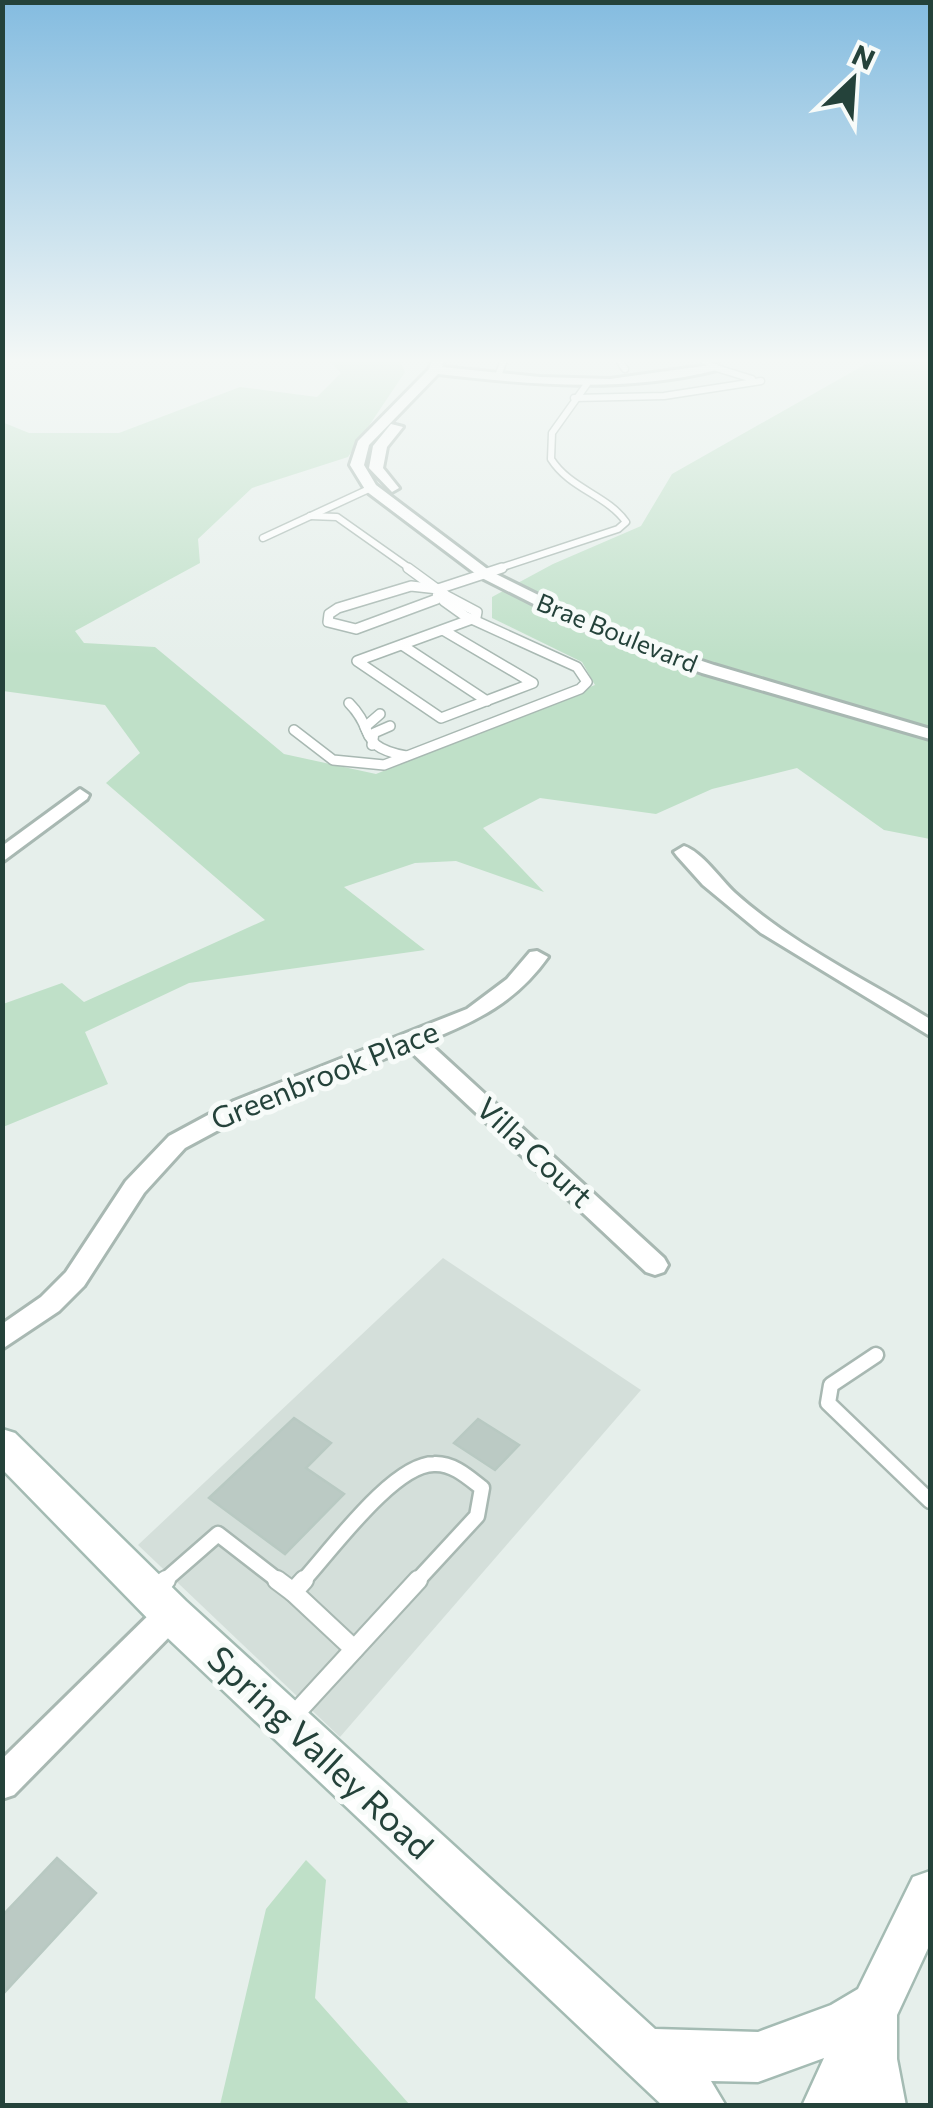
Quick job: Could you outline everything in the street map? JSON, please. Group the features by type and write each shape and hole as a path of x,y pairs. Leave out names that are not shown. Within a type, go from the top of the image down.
{"street":[{"path":"359,458 357,465 371,488"},
{"name":"Brae Boulevard","path":"378,458 376,468 393,490 492,571 639,636 930,725"},
{"name":"Brae Boulevard","path":"371,488 492,571 603,634 930,734"},
{"path":"2,856 80,794"},
{"path":"684,852 710,883 760,925 930,1030"},
{"name":"Greenbrook Place","path":"2,1339 50,1304 75,1279 135,1187 177,1142 242,1107 412,1040 498,1000 537,956"},
{"name":"Villa Court","path":"412,1040 655,1265"},
{"name":"Spring Valley Road","path":"2,1444 161,1604 701,2106"},
{"path":"2,1784 161,1604"},
{"path":"827,2106 930,1894"},
{"path":"645,2054 758,2058 845,2026 874,2007"},
{"path":"874,2007 872,2059 881,2106"}],"lane":[{"path":"441,592 438,600 356,629 328,622 329,614 338,608 411,586 441,592 618,529 626,522 614,509 567,482 549,458"},
{"path":"263,538 371,488"},
{"path":"337,517 340,502"},
{"path":"294,730 333,760 384,765 580,690 586,682 577,666 465,616 444,601 441,592 337,517 310,516"},
{"path":"443,630 533,683 442,718 357,661 476,618"},
{"path":"402,645 488,701"},
{"path":"349,704 356,709 360,726 372,745 410,757"},
{"path":"372,745 365,727 380,714"},
{"path":"372,745 374,733 390,726"},
{"path":"876,1355 831,1385 828,1404 930,1501"},
{"path":"287,1723 477,1516 482,1488 457,1467 422,1462 400,1474 293,1592"},
{"path":"161,1604 218,1534 293,1592 354,1649"}],"shaded area":[{"path":"443,1258 641,1390 340,1737 138,1545"}],"green space":[{"path":"2,458 344,458 252,488 198,539 200,563 75,631 84,643 155,647 284,754 376,774 595,685 582,662 492,618 492,597 553,564 641,526 672,474 700,458 930,458 930,839 884,830 797,768 712,789 656,814 540,798 483,828 544,892 456,861 415,863 344,887 425,950 189,983 85,1032 108,1084 3,1127 3,1004 62,983 84,1002 265,920 106,783 140,753 105,705 3,691"},
{"path":"306,1860 326,1880 315,1998 410,2105 220,2105 266,1909"}],"building":[{"path":"294,1418 331,1443 306,1468 344,1494 285,1554 209,1498"},
{"path":"478,1419 519,1445 495,1470 454,1443"},
{"path":"57,1858 96,1893 2,1995 2,1916"}]}
